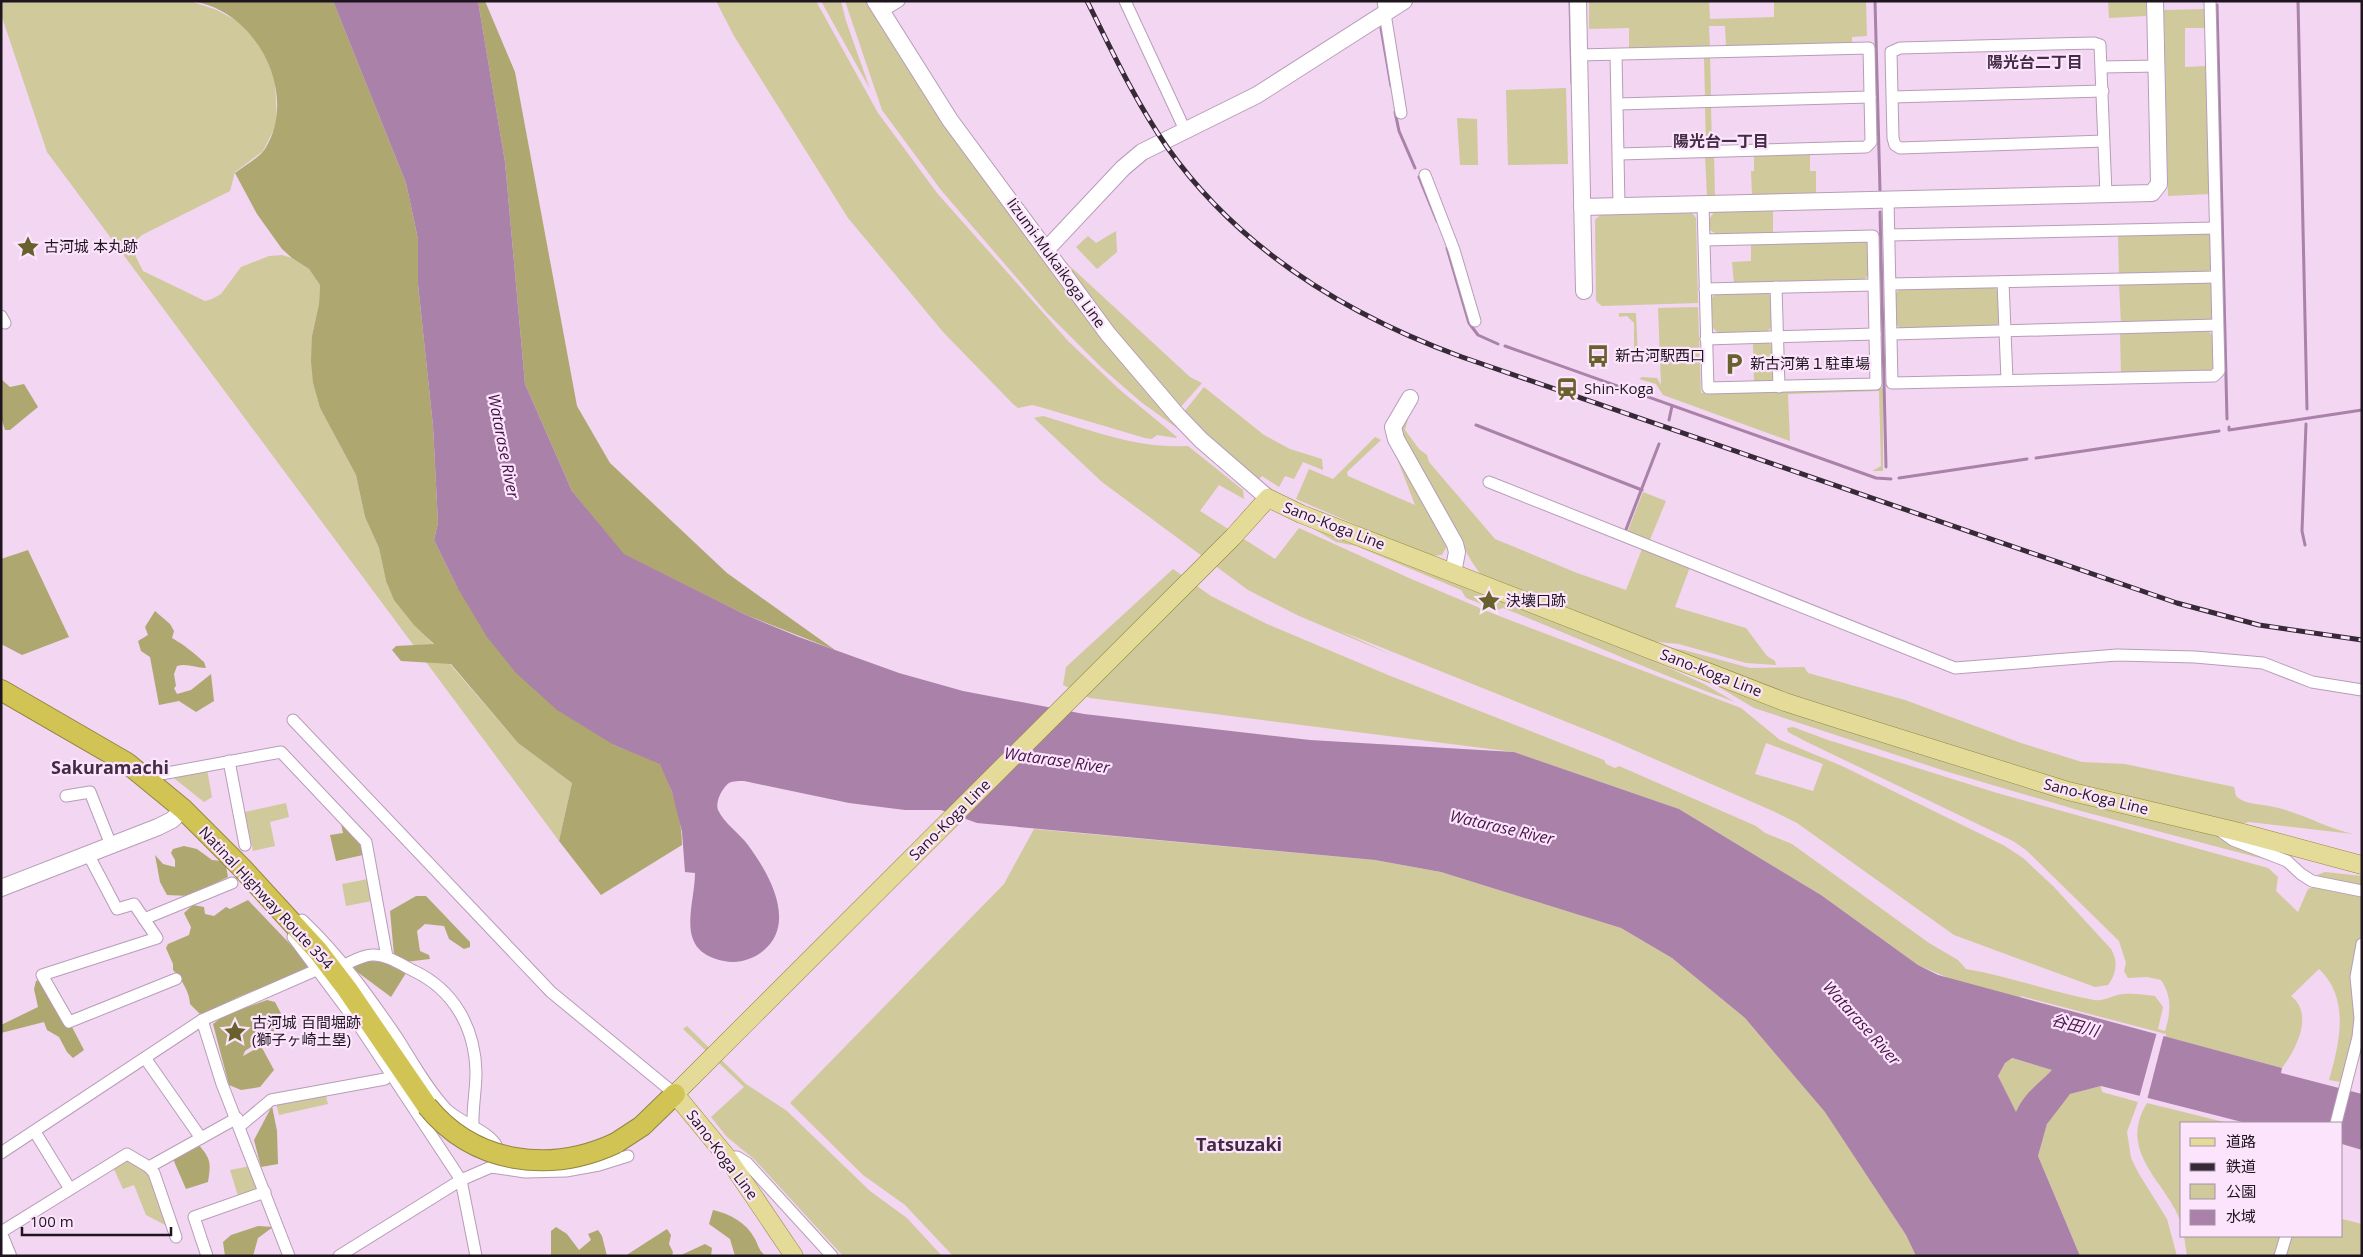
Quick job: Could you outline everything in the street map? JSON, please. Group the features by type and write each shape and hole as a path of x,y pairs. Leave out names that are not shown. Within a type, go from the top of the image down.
{"highway":[{"name":"Natinal Highway Route 354","path":"4,695 127,763 183,810 254,880 332,968 427,1106 445,1126 470,1143 514,1159 560,1161 622,1150 642,1126 680,1090"}],"main road":[{"name":"Sano-Koga Line","path":"794,1256 680,1090 1263,504 1301,514 1780,700 2030,780 2217,826 2362,865"}],"street":[{"path":"878,6 899,1"},
{"path":"1125,1 1185,130"},
{"path":"1046,250 1134,158 1185,130 1257,95 1384,8 1404,1"},
{"path":"1578,1 1584,291"},
{"path":"1582,207 2149,194 2158,187 2158,66 2155,1"},
{"path":"1888,200 1892,383 2214,376 2219,371 2210,1"},
{"name":"Iizumi-Mukaikoga Line","path":"878,6 950,120 1108,334 1177,415 1263,504"},
{"path":"1384,8 1401,113"},
{"path":"2104,141 1900,148 1895,145 1893,138 1891,52 1896,48 2094,43 2100,45 2103,90 2106,194"},
{"path":"1579,56 1869,48 1871,142 1866,147 1619,154"},
{"path":"1616,55 1620,206"},
{"path":"2102,67 2158,66"},
{"path":"1893,97 2103,90"},
{"path":"1618,104 1870,97"},
{"path":"1425,175 1454,250 1474,321"},
{"path":"1703,204 1708,388 1876,384 1873,236 1704,240"},
{"path":"1889,235 2215,228"},
{"path":"1891,284 2216,277"},
{"path":"2003,282 2007,380"},
{"path":"1705,289 1873,285"},
{"path":"1776,287 1779,386"},
{"path":"1,316 5,323 1,321"},
{"path":"1892,334 2217,326"},
{"path":"1706,339 1876,334"},
{"path":"1410,398 1392,427 1396,439 1455,544 1457,552 1453,573"},
{"path":"1489,482 1955,668 2107,656 2195,657 2263,663 2312,682 2362,690"},
{"path":"292,720 551,992 680,1090"},
{"path":"145,777 281,752 366,842 386,957"},
{"path":"229,761 245,845"},
{"path":"66,796 90,792 112,845"},
{"path":"1,888 158,827 172,820 183,810"},
{"path":"2217,826 2233,840 2287,861 2312,881 2362,891"},
{"path":"88,854 117,909 134,904 157,938 42,976 70,1022 176,978"},
{"path":"144,919 232,883"},
{"path":"2336,1122 2360,1027 2355,986 2356,969 2362,944"},
{"path":"1,1153 202,1020 332,968 373,955 386,957 428,977 440,986 451,999 467,1025 472,1040 476,1074 474,1129"},
{"path":"332,968 375,1005 436,1097 458,1119 492,1138 498,1147"},
{"path":"332,968 360,1027 406,1099 432,1133 461,1180 476,1256"},
{"path":"202,1020 222,1084 239,1122 289,1256"},
{"path":"146,1058 201,1138"},
{"path":"148,1167 201,1138 239,1122 271,1100 384,1079"},
{"path":"35,1132 70,1189"},
{"path":"339,1256 461,1180 490,1167 525,1172 566,1171 622,1150"},
{"path":"1,1232 127,1154 154,1173 176,1237"},
{"path":"727,1157 737,1158 747,1163 832,1256"},
{"path":"207,1256 194,1217 266,1192"},
{"path":"2280,1256 2286,1237"},
{"path":"1,1240 8,1256"}],"green space":[{"path":"1,1 190,1 217,10 239,22 256,41 267,60 275,81 277,123 263,151 235,172 230,191 142,235 133,243 136,257 143,271 205,301 221,294 241,267 269,256 282,255 292,258 309,269 320,285 319,304 312,336 313,383 320,408 356,475 365,517 379,548 386,581 394,599 518,743 572,783 559,841 47,152 1,14"},
{"path":"716,1 816,1 878,113 937,193 1069,342 1120,390 1177,437 1157,435 1152,439 1145,438 1040,407 1032,405 1018,408 1013,404 944,333 848,218 734,36"},
{"path":"821,1 841,1 846,21 870,89"},
{"path":"845,1 869,1 1188,436 1141,402 1102,368 1047,313 941,190 882,110"},
{"path":"1589,1 1709,1 1710,19 1774,17 1774,1 1866,1 1867,36 1852,37 1852,44 1726,47 1725,26 1709,26 1710,48 1629,50 1629,28 1589,29"},
{"path":"2108,1 2146,1 2146,16 2109,18"},
{"path":"2205,9 2207,28 2185,28 2185,67 2207,66 2210,194 2168,196 2164,10"},
{"path":"1710,56 1711,97 1705,97 1704,57"},
{"path":"1566,88 1568,164 1508,165 1506,90"},
{"path":"1705,106 1711,106 1712,147 1706,147"},
{"path":"1457,118 1477,119 1478,165 1460,165"},
{"path":"1810,153 1810,171 1816,171 1816,193 1752,195 1751,171 1754,171 1754,155"},
{"path":"1705,156 1714,156 1715,196 1707,196"},
{"path":"1773,211 1773,234 1716,234 1710,230 1710,218 1714,212"},
{"path":"1692,213 1696,218 1698,303 1602,306 1596,301 1595,220 1600,215"},
{"path":"1116,231 1117,252 1097,269 1076,247 1088,236 1096,243"},
{"path":"2205,232 2211,237 2212,267 2207,273 2119,275 2118,234"},
{"path":"1863,240 1869,245 1870,274 1862,281 1734,284 1732,262 1751,261 1751,242"},
{"path":"1060,257 1190,377 1202,383 1179,409 1140,364"},
{"path":"2207,282 2213,286 2213,317 2207,322 2121,325 2119,283"},
{"path":"1994,287 2000,292 2000,321 1996,326 1902,330 1896,324 1895,294 1900,289"},
{"path":"1766,292 1772,297 1773,326 1765,333 1719,334 1713,328 1711,298 1717,293"},
{"path":"1698,307 1701,393 1883,388 1883,471 1872,471 1881,466 1879,391 1788,394 1790,441 1663,395 1656,384 1639,379 1642,377 1657,378 1661,385 1658,308"},
{"path":"1619,313 1636,313 1638,358 1621,359 1620,355 1629,355 1634,349 1634,323 1627,316 1619,317"},
{"path":"2208,331 2213,336 2214,367 2209,372 2121,374 2120,333"},
{"path":"1753,342 1767,342 1774,347 1775,377 1770,382 1754,383"},
{"path":"1204,387 1264,435 1290,449 1322,459 1323,470 1303,462 1294,479 1285,476 1279,487 1262,476 1259,479 1232,459 1183,413"},
{"path":"1043,416 1133,442 1151,445 1188,446 1243,490 1244,499 1219,485 1200,511 1275,559 1299,528 1494,614 1741,708 1780,740 1842,766 2005,846 2023,858 2054,887 2111,949 2116,962 2115,972 2111,980 2108,985 2095,987 1954,935 1797,823 1775,812 1609,739 1338,630 1392,655 1299,616 1248,590 1102,482 1034,418","holes":["1766,743 1823,764 1813,791 1755,774"]},
{"path":"1408,419 1405,430 1419,449 1427,455 1429,462 1495,539 1577,573 1626,590 1642,549 1640,547 1690,567 1675,607 1746,628 1767,656 1775,661 1776,665 1746,663 1679,644 1647,641 1481,575 1401,435 1401,425"},
{"path":"1375,437 1381,440 1347,472 1348,476 1415,505 1395,453 1447,546 1442,555 1432,556 1417,551 1296,499 1309,469 1333,479"},
{"path":"1643,492 1666,501 1649,542 1627,533"},
{"path":"1312,528 1628,649 1704,684 1735,702 1503,608 1497,610 1466,598 1461,590 1356,546 1336,542"},
{"path":"1173,569 1211,596 1267,624 1388,675 1604,760 1606,764 1615,768 1619,766 1756,826 1765,833 1792,844 1929,943 1958,960 1966,969 2094,1000 2102,1000 2124,994 2155,996 2163,1007 2158,1029 2165,1031 2169,998 2161,980 2147,977 2128,978 2124,971 2126,963 2119,941 2026,850 2013,841 1807,742 1788,732 1787,728 1793,727 1828,740 1997,793 2268,868 2278,877 2276,891 2298,912 2308,889 2313,887 2362,896 2362,932 2354,960 2356,1025 2341,1082 2329,1080 2339,1037 2339,1008 2329,981 2319,969 2291,996 2298,1003 2301,1012 2301,1031 2293,1051 2282,1068 2166,1037 2166,1034 1953,980 1918,965 1821,895 1679,809 1514,752 1090,698 1063,685 1066,667"},
{"path":"1664,647 1684,650 1750,668 1804,667 1808,673 1905,700 2021,743 2082,762 2125,764 2234,787 2236,796 2243,801 2290,811 2353,834 2249,822 2241,824 2074,786 1808,703"},
{"path":"1707,680 2201,827 2279,863 2081,811 1945,771 1754,708"},
{"path":"207,769 212,797 204,802 170,775"},
{"path":"286,803 289,817 270,822 275,846 253,851 245,812"},
{"path":"1034,829 1375,860 1441,872 1621,928 1672,958 1745,1018 1825,1111 1906,1235 1916,1256 953,1256 905,1205 863,1175 790,1103 1004,884"},
{"path":"2325,872 2362,876 2362,887 2312,877"},
{"path":"368,879 372,901 346,906 342,884"},
{"path":"687,1026 746,1084 787,1111 870,1191 907,1218 942,1256 843,1256 754,1159 727,1137 711,1117 744,1087 683,1029"},
{"path":"2011,1058 2053,1070 2016,1113 1998,1076 2005,1063"},
{"path":"2101,1086 2102,1092 2138,1102 2127,1132 2131,1158 2167,1219 2177,1256 2080,1256 2038,1156 2047,1124 2059,1106 2070,1094"},
{"path":"325,1092 328,1104 279,1115 276,1103"},
{"path":"2147,1103 2224,1122 2180,1122 2180,1221 2167,1195 2141,1153 2138,1138 2139,1121"},
{"path":"128,1158 151,1176 169,1227 146,1215 134,1185 123,1189 113,1167"},
{"path":"251,1166 262,1190 239,1199 230,1170"},
{"path":"2343,1219 2362,1224 2362,1256 2187,1256 2184,1237 2343,1237"}],"shaded area":[{"path":"190,1 333,1 406,183 418,239 418,284 433,426 438,523 434,540 457,587 614,745 660,763 676,803 682,845 601,895 559,841 572,783 518,743 451,664 401,661 392,650 396,646 434,644 414,625 394,600 386,581 379,548 365,517 356,475 320,408 313,383 311,361 312,336 319,304 320,285 309,269 282,249 257,214 235,173 255,159 265,149 274,127 277,103 274,79 265,57 252,36 234,19 213,7"},
{"path":"478,1 485,1 515,72 577,406 610,463 727,573 835,650 746,615 623,554 572,491 525,384 505,162"},
{"path":"1,379 10,387 24,384 38,407 10,430 5,430 1,417"},
{"path":"28,550 69,637 22,655 1,644 1,559"},
{"path":"155,611 170,624 174,631 172,638 204,662 206,668 177,666 174,674 176,686 174,688 177,694 191,690 211,674 214,701 196,712 179,701 159,705 150,657 141,651 138,641 148,635 145,627"},
{"path":"340,819 361,843 363,855 336,861 330,835 343,833"},
{"path":"184,846 197,849 212,860 221,861 226,866 228,877 189,896 167,895 160,882 155,855 163,864 175,867 175,860 171,853 173,849"},
{"path":"416,896 426,896 470,942 470,947 464,949 449,939 444,926 425,924 417,931 420,951 429,955 430,959 405,962 394,955 390,911"},
{"path":"248,900 310,965 302,971 238,997 201,1015 190,1004 187,991 173,970 173,964 166,948 168,944 189,935 191,927 184,913 193,905 204,907 205,914 214,916 226,907 230,909"},
{"path":"361,960 383,962 406,973 391,997 352,968"},
{"path":"40,979 72,1027 84,1050 73,1058 67,1052 59,1037 47,1030 44,1022 1,1033 1,1025 38,1007 34,989 36,981"},
{"path":"267,1000 275,1002 286,1023 245,1051 243,1056 261,1046 274,1070 260,1087 241,1090 229,1085 213,1024 225,1015"},
{"path":"272,1106 277,1131 278,1164 261,1167 254,1140"},
{"path":"198,1144 209,1162 208,1182 186,1189 173,1159"},
{"path":"713,1210 731,1216 742,1223 755,1239 760,1251 766,1256 735,1256 730,1239 709,1224"},
{"path":"258,1226 273,1227 258,1238 253,1256 225,1256 223,1242 231,1235"},
{"path":"556,1227 567,1234 579,1250 591,1240 588,1234 598,1230 602,1236 607,1256 551,1256 551,1231"},
{"path":"667,1229 671,1235 669,1244 673,1252 672,1256 625,1256"},
{"path":"705,1244 712,1248 711,1256 679,1256"}],"water":[{"path":"333,1 478,1 505,162 525,384 572,491 624,554 746,615 799,637 899,673 963,691 1084,714 1310,740 1514,752 1679,809 1821,895 1918,965 1938,975 2282,1068 2281,1073 2362,1094 2362,1150 2343,1144 2343,1122 2242,1122 2101,1086 2070,1094 2047,1124 2038,1156 2080,1256 1916,1256 1906,1235 1825,1112 1745,1018 1672,958 1621,928 1441,872 1375,860 977,823 941,810 905,810 849,803 744,781 732,782 726,785 718,799 717,807 724,819 745,841 764,869 776,898 779,912 778,926 773,940 763,951 749,959 729,962 708,956 698,948 692,937 690,926 695,873 685,872 682,832 672,792 660,764 614,745 557,710 516,673 487,637 457,587 434,540 438,523 433,426 418,284 418,239 406,183","holes":["2012,1058 2052,1070 2027,1094 2016,1112 1998,1076 2005,1063"]}],"pier":[{"path":"2157,1032 2164,1034 2147,1100 2139,1098"}],"waterway":[{"path":"1570,1 1572,83"},
{"path":"1875,1 1880,191"},
{"path":"2298,1 2307,409"},
{"path":"2217,5 2227,419"},
{"path":"1381,28 1391,86"},
{"path":"1395,112 1399,131 1415,168"},
{"path":"1419,177 1437,221"},
{"path":"1880,212 1886,467"},
{"path":"1447,248 1469,323 1478,335 1498,344"},
{"path":"1505,346 1876,478 1891,479"},
{"path":"1669,420 1672,406"},
{"path":"2229,427 2229,430 2362,410"},
{"path":"2305,545 2302,531 2306,424"},
{"path":"1476,425 1642,490"},
{"path":"2036,458 2219,431"},
{"path":"1625,532 1659,444"},
{"path":"1899,478 2027,459"}],"railway":[{"path":"1087,1 1124,75 1155,130 1196,184 1227,217 1262,247 1298,274 1337,299 1378,321 1462,357 2177,603 2259,625 2362,640"}],"place":[{"name":"古河城 本丸跡","path":"28,247"},
{"name":"新古河駅西口","path":"1598,356"},
{"name":"新古河第１駐車場","path":"1734,364"},
{"name":"Shin-Koga","path":"1567,389"},
{"name":"決壊口跡","path":"1489,601"},
{"name":"古河城 百間堀跡 (獅子ヶ崎土塁)","path":"235,1032"}],"district":[{"name":"陽光台二丁目","path":"2035,62"},
{"name":"陽光台一丁目","path":"1721,141"},
{"name":"Sakuramachi","path":"110,768"},
{"name":"Tatsuzaki","path":"1239,1145"}],"water label":[{"name":"Watarase River","path":"504,446"},
{"name":"Watarase River","path":"1057,760"},
{"name":"Watarase River","path":"1502,827"},
{"name":"Watarase River","path":"1862,1023"},
{"name":"谷田川","path":"2075,1025"}]}
